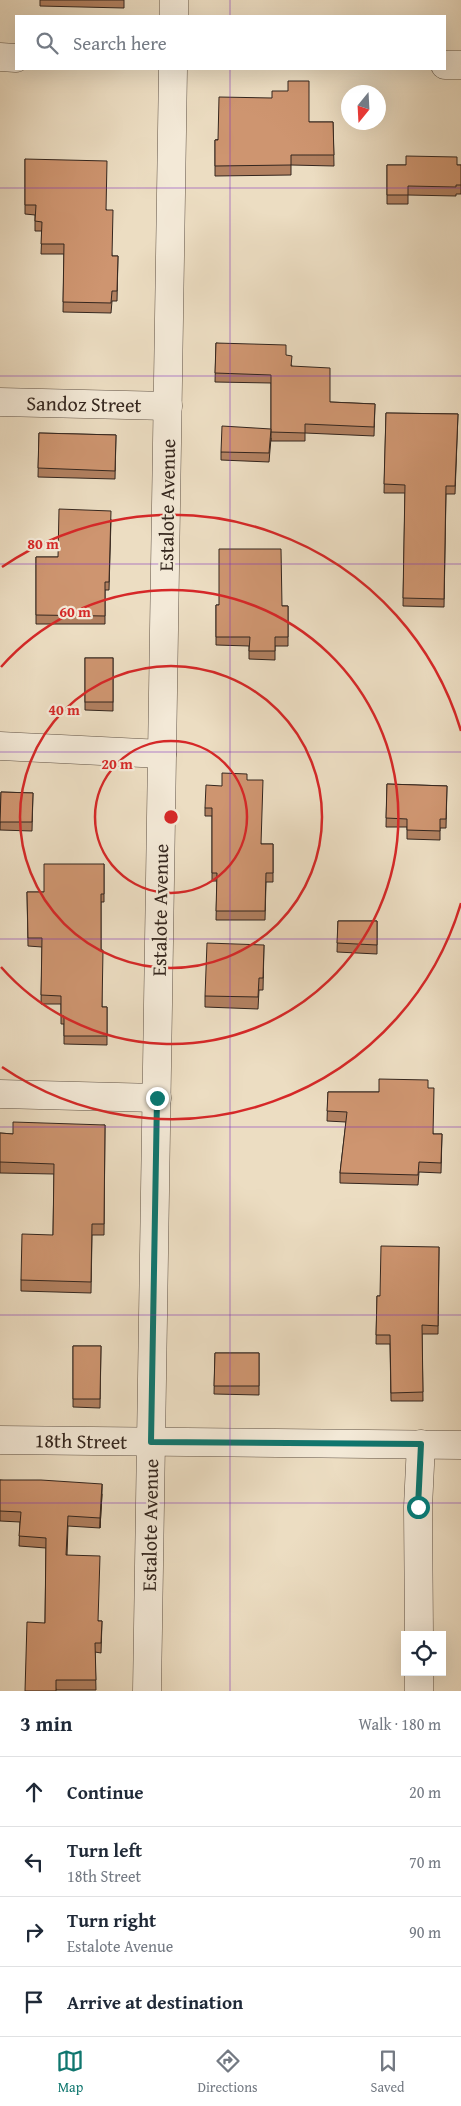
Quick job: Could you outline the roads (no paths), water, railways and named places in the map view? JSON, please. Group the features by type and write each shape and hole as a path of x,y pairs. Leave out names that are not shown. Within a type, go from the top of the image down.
{"street":[{"path":"174,0 174,15"},
{"path":"0,57 15,58"},
{"path":"446,65 461,65"},
{"name":"Estalote Avenue","path":"147,1691 173,70"},
{"name":"Sandoz Street","path":"0,402 168,406"},
{"path":"0,746 162,754"},
{"path":"0,1094 157,1098"},
{"name":"18th Street","path":"0,1440 461,1445"},
{"path":"419,1631 418,1507 421,1444"},
{"path":"419,1676 419,1691"}]}
